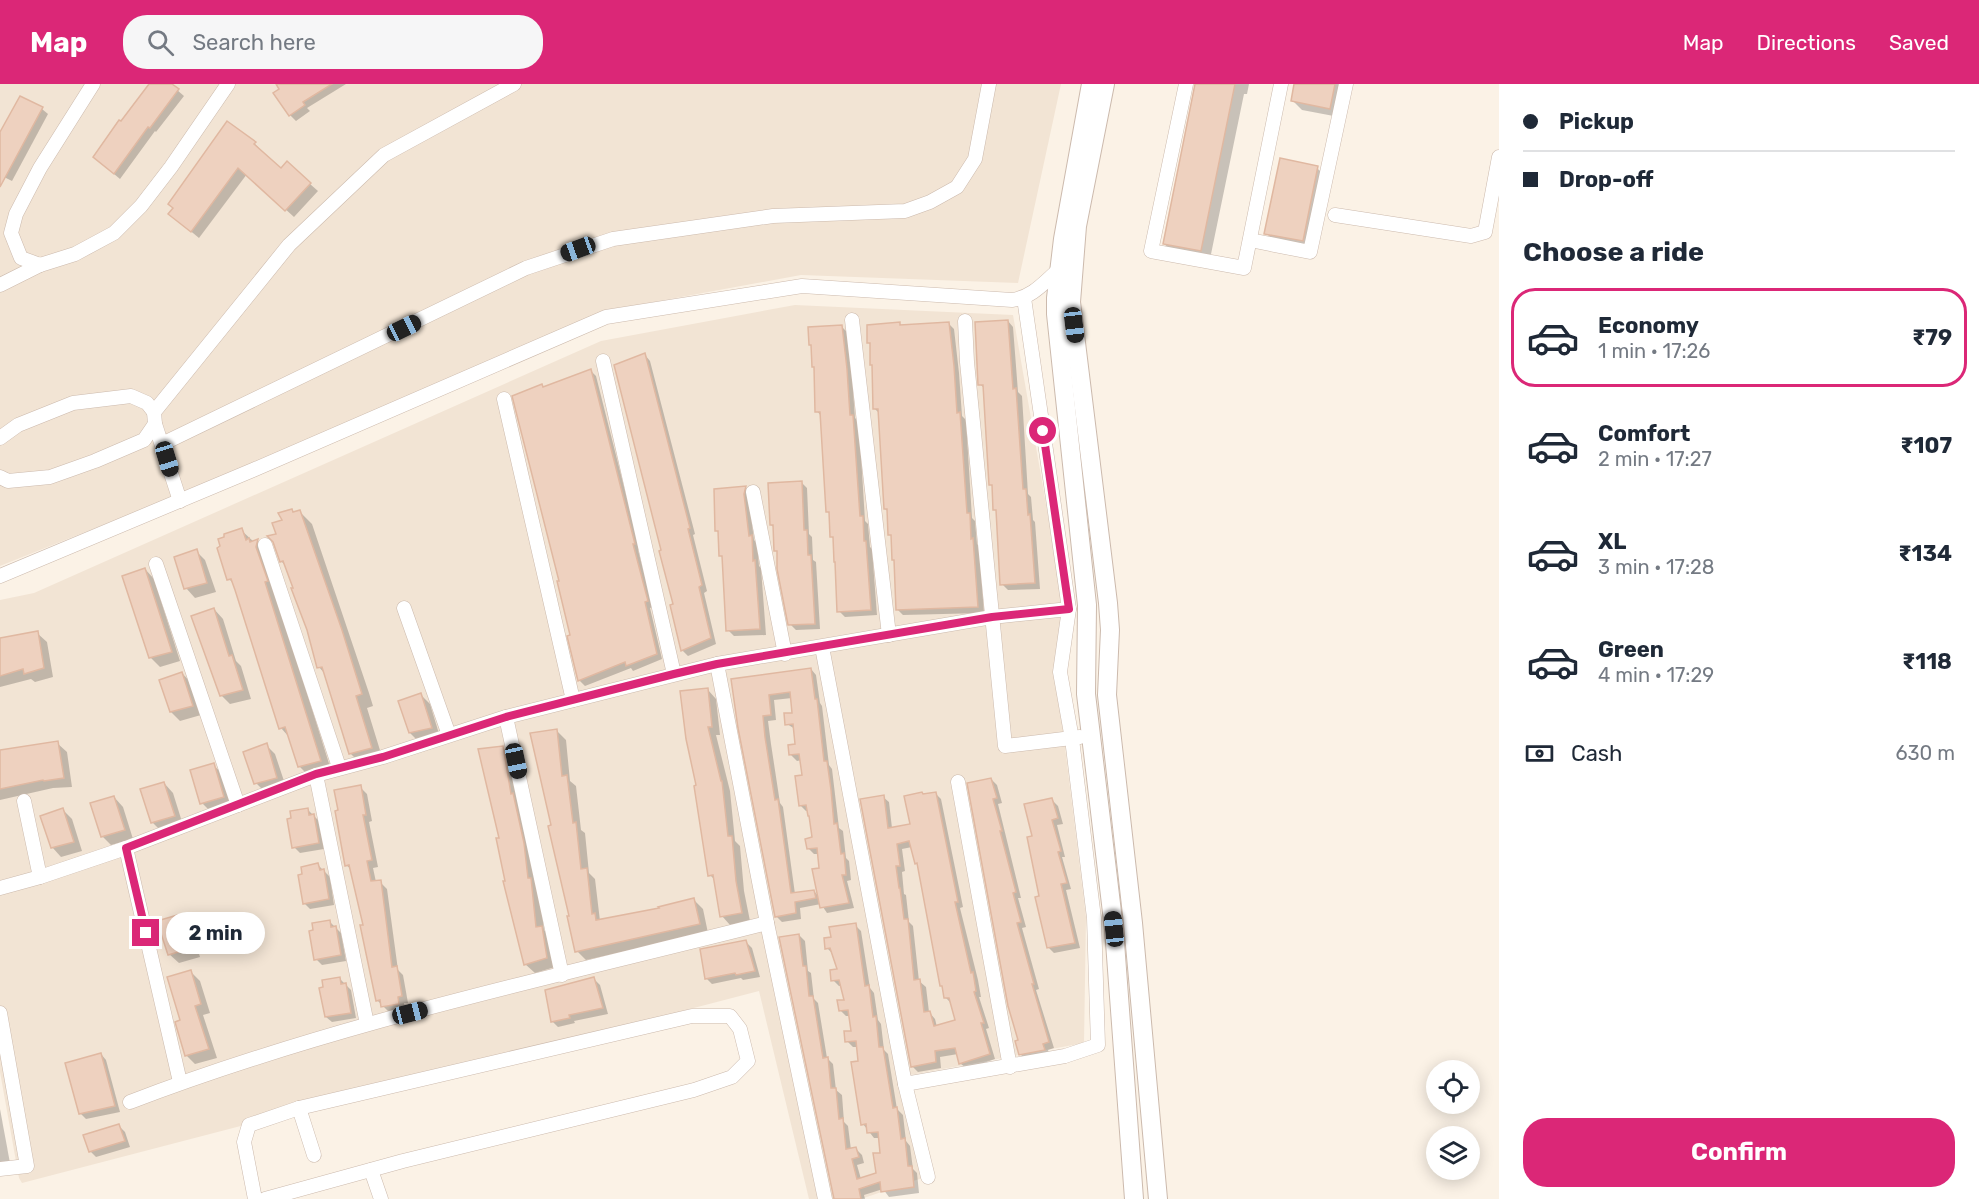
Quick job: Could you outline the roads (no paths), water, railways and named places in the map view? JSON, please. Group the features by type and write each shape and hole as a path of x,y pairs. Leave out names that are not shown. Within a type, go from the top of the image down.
{"street":[{"path":"40,265 21,258 11,233 16,214 40,168 93,84"},
{"path":"0,285 40,265 75,255 114,234 141,206 171,167 228,84"},
{"path":"0,477 8,481 50,477 144,440 155,418 289,245 384,155 514,84"},
{"path":"162,444 526,268 578,249 613,239 687,227 773,216 905,211 930,202 957,187 975,159 989,84"},
{"path":"1091,84 1059,270 1056,314 1087,612 1086,694 1114,929 1134,1199"},
{"path":"1105,84 1077,226 1071,302 1108,603 1110,630 1107,695 1133,923 1158,1199"},
{"path":"1186,84 1151,251 1244,268 1281,84"},
{"path":"1250,240 1310,252 1346,84"},
{"path":"1335,215 1471,236 1485,232 1499,157"},
{"path":"0,576 606,317 802,286 986,300 1024,298 1074,259"},
{"path":"906,1084 1011,1067 1065,1056 1098,1045 1094,918 1072,739 1060,672 1069,609 1024,298"},
{"path":"852,320 889,635"},
{"path":"965,321 967,362 1005,746 1091,736"},
{"path":"603,361 674,674"},
{"path":"0,438 18,425 73,403 131,396 147,403 155,418 180,501"},
{"path":"504,399 573,700"},
{"path":"753,492 785,654"},
{"path":"265,545 339,767"},
{"path":"156,564 237,805"},
{"path":"404,608 449,735"},
{"path":"0,888 126,848 316,774 383,757 506,717 717,664 992,617 1069,609"},
{"path":"822,647 906,1084 928,1177"},
{"path":"717,664 767,923 825,1199"},
{"path":"506,717 562,975"},
{"path":"316,774 367,1024"},
{"path":"958,782 1011,1067"},
{"path":"24,801 40,877"},
{"path":"126,848 180,1082"},
{"path":"130,1102 180,1082 367,1024 767,923"},
{"path":"0,1013 27,1166 0,1169"},
{"path":"255,1199 244,1142 249,1125 299,1108 692,1016 730,1016 740,1029 748,1061 732,1077 693,1090 371,1170 265,1199"},
{"path":"299,1108 314,1155"},
{"path":"371,1170 381,1199"}]}
